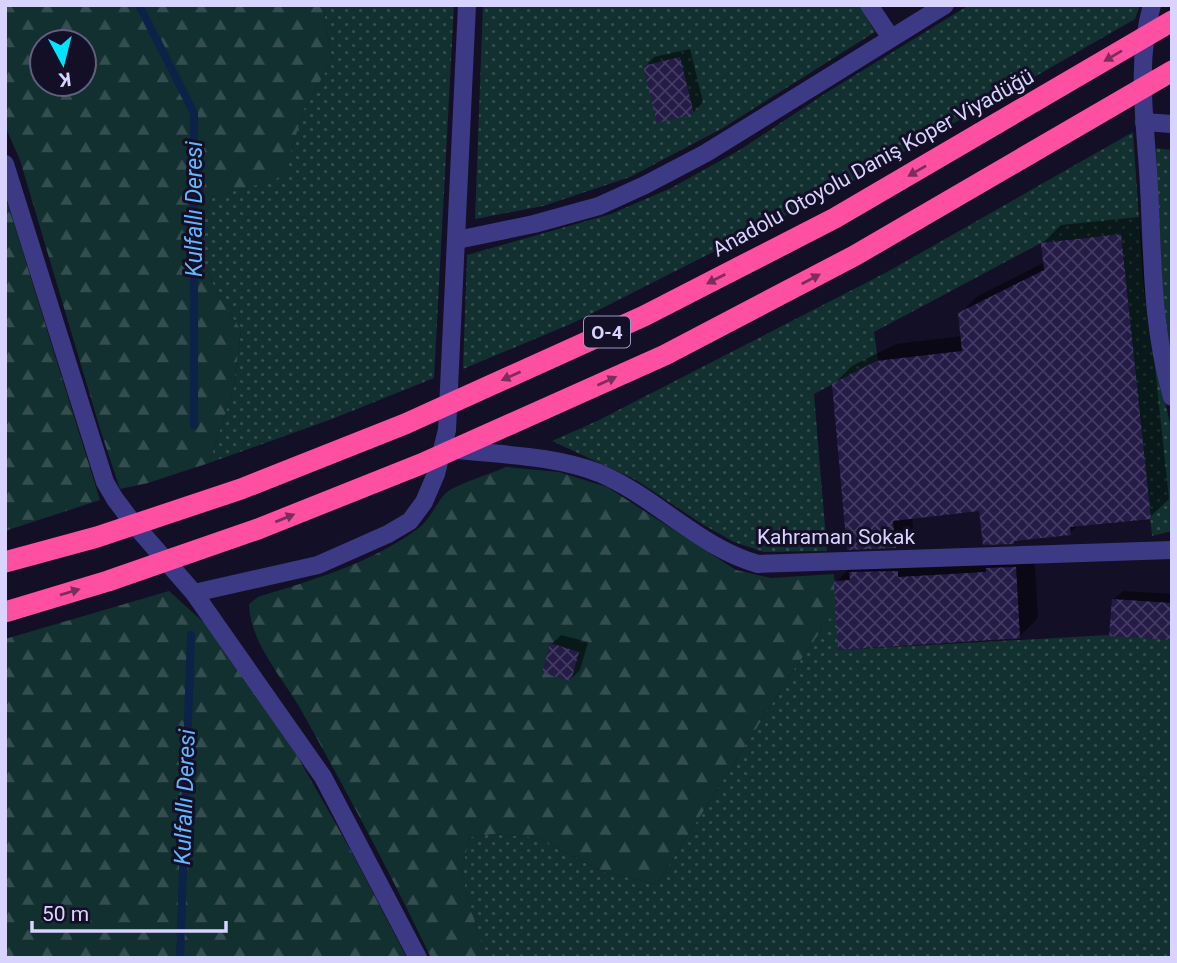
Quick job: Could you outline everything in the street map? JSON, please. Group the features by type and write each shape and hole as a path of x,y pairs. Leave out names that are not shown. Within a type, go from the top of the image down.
{"highway":[{"name":"Anadolu Otoyolu Daniş Koper Viyadüğü","path":"5,562 97,537 241,489 405,424 644,316 835,218 1172,21"},
{"name":"O-4","path":"5,612 108,581 270,524 421,464 665,355 854,257 1172,71"}],"street":[{"path":"194,593 318,565 388,534 410,521 424,502 436,474 447,430 467,5"},
{"path":"869,5 891,38"},
{"path":"457,240 534,224 598,205 645,186 706,153 946,5"},
{"path":"1152,5 1143,53 1153,299 1158,341 1172,397"},
{"path":"1144,121 1172,124"},
{"path":"5,164 106,482 114,499 194,593 323,777 418,958"},
{"name":"Kahraman Sokak","path":"443,449 538,459 574,465 600,474 716,547 758,564 1172,550"}],"green space":[{"path":"5,5 323,5 332,61 304,109 283,178 212,197 196,243 218,296 241,330 233,391 209,463 120,489 20,160 5,126"},
{"path":"323,5 454,5 434,378 332,419 209,463 233,391 241,330 218,296 196,243 212,197 283,177 304,109 332,61"},
{"path":"483,5 859,5 875,32 723,128 630,177 543,206 475,219"},
{"path":"969,5 1140,5 1135,19 855,180 573,323 463,369 467,255 611,214 671,188 738,151"},
{"path":"1133,132 1144,291 1150,338 1172,432 1172,531 1152,536 1121,234 1041,243 874,332 878,360 814,394 827,551 764,552 734,542 636,480 552,441 597,421 887,272"},
{"path":"1156,148 1172,150 1172,362 1164,328"},
{"path":"5,195 100,500 5,531"},
{"path":"506,467 559,472 607,487 736,570 771,578 834,574 836,609 793,671 657,884 604,872 537,838 494,834 470,837 461,872 484,954 490,958 431,958 338,776 262,648 251,619 249,604 258,597 360,562 398,542 421,526 450,490"},
{"path":"169,591 222,639 258,687 349,847 407,958 5,958 5,639"},
{"path":"836,609 839,650 1108,635 1172,640 1172,958 490,958 484,955 461,872 470,837 494,834 537,838 604,872 657,884 793,671"}],"building":[{"path":"680,57 694,114 657,123 643,66"},
{"path":"1121,234 1151,519 1070,527 1071,535 1014,541 1014,544 983,545 979,511 893,521 896,548 847,550 832,384 876,361 962,351 958,313 1044,270 1041,243"},
{"path":"1016,567 1020,638 838,650 834,581 850,580 849,572 898,571 898,577 986,572 986,568"},
{"path":"1112,599 1172,603 1172,640 1109,636"},
{"path":"550,643 579,652 571,681 542,673"}],"waterway":[{"name":"Kulfallı Deresi","path":"139,5 194,113 194,425"},
{"name":"Kulfallı Deresi","path":"180,958 191,635"}]}
